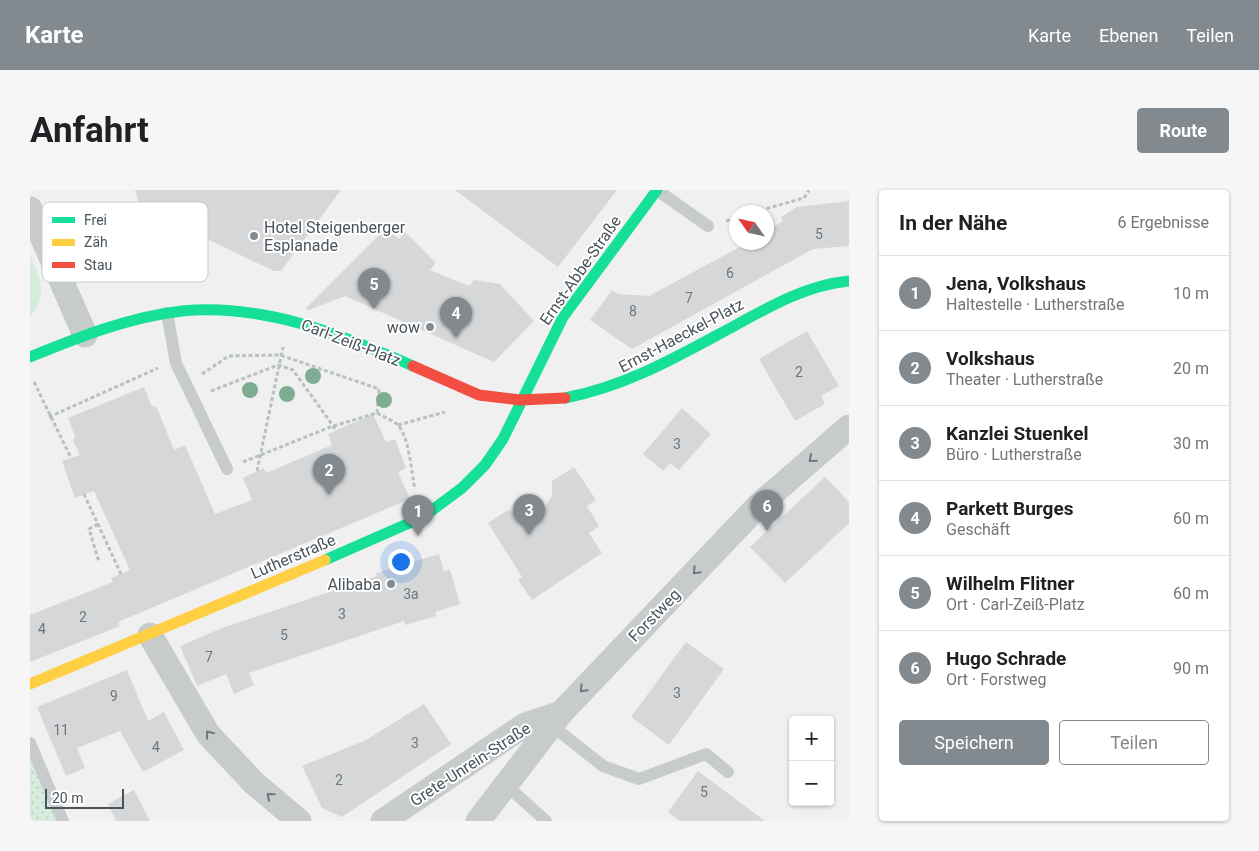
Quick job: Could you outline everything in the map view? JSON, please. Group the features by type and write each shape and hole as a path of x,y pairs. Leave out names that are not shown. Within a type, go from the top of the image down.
{"street":[{"name":"Ernst-Abbe-Straße","path":"524,401 563,317 657,190"},
{"path":"30,209 42,236"},
{"name":"Ernst-Haeckel-Platz","path":"524,401 580,396 622,385 787,298 825,284 849,280"},
{"path":"62,282 85,335"},
{"name":"Carl-Zeiß-Platz","path":"30,357 85,335 137,318 167,313 216,310 290,319 349,338 479,395 524,401"},
{"name":"Lutherstraße","path":"30,684 428,515 461,489 495,453 524,401"},
{"name":"Forstweg","path":"478,821 556,719 757,506 849,427"},
{"path":"150,634 208,734 254,782 299,821"},
{"name":"Grete-Unrein-Straße","path":"383,821 524,725 556,719"}],"lane":[{"path":"657,190 708,226"},
{"path":"167,313 176,363 227,469"},
{"path":"556,719 603,766 639,778 706,754 728,772"},
{"path":"30,743 63,821"},
{"path":"506,785 546,821"}],"path":[{"path":"774,206 804,198 809,190"},
{"path":"257,471 283,346"},
{"path":"187,384 229,356 280,355 378,389 377,413"},
{"path":"49,417 150,371 176,363"},
{"path":"193,398 278,365 293,370 336,430"},
{"path":"34,381 49,417 71,458"},
{"path":"398,426 446,412"},
{"path":"260,456 332,426 377,413 398,426 411,458 411,474 416,491"},
{"path":"84,494 121,574"},
{"path":"98,524 89,529 99,562"}],"green space":[{"path":"30,255 40,280 41,294 36,309 30,318"},
{"path":"30,758 60,821 30,821"}],"building":[{"name":"Hotel Steigenberger Esplanade","path":"135,190 341,190 281,271 274,271 208,239 208,202 139,202"},
{"path":"455,190 617,190 558,267"},
{"path":"849,201 849,246 813,249 632,349 590,320 612,290 618,294 649,296 734,250 774,250 774,227 783,221 781,217 797,207"},
{"path":"386,228 399,239 405,232 436,263 430,270 469,286 474,280 500,284 534,321 494,362 345,296 309,310 305,309"},
{"path":"807,331 839,386 821,396 825,404 795,421 759,359"},
{"path":"144,387 151,405 157,408 174,450 185,445 215,514 252,500 243,478 264,468 266,473 332,445 328,434 373,414 386,442 395,439 406,468 398,472 410,499 118,622 120,626 30,662 30,615 113,582 111,578 130,570 94,491 75,498 62,461 80,455 73,441 75,436 68,418"},
{"path":"682,408 711,434 679,470 670,463 663,471 643,454"},
{"path":"574,467 596,500 587,506 599,526 589,533 602,553 532,600 518,580 522,577 488,523 508,510 525,515 542,510 552,496 552,481"},
{"path":"825,477 849,502 849,523 785,583 750,547"},
{"path":"439,554 444,571 450,569 460,604 435,612 436,616 405,625 404,621 249,673 254,685 234,694 226,674 197,686 180,646 222,628 377,576 376,573"},
{"path":"686,642 724,669 669,745 631,717"},
{"path":"127,670 148,721 164,712 184,750 143,772 120,731 77,748 85,768 66,776 37,707"},
{"path":"424,704 451,744 342,817 322,808 302,766 366,740"},
{"path":"698,771 765,821 680,821 668,812"},
{"path":"134,790 150,821 116,821 108,804"}],"traffic: fast":[{"path":"325,560 423,517 462,488 485,465 503,439 563,317 657,190"},
{"path":"565,398 588,393 632,378 695,347 763,310 805,291 849,281"},
{"path":"30,357 86,335 143,318 182,311 212,310 271,316 301,324 329,332 413,366"}],"traffic: slow":[{"path":"30,684 325,560"}],"traffic: jam":[{"path":"413,366 479,395 520,400 565,398"}],"place":[{"name":"Hotel Steigenberger Esplanade","path":"254,236"},
{"name":"Wilhelm Flitner","path":"374,309"},
{"name":"wow","path":"430,327"},
{"name":"Parkett Burges","path":"456,338"},
{"name":"Volkshaus","path":"329,495"},
{"name":"Hugo Schrade","path":"767,531"},
{"name":"Kanzlei Stuenkel","path":"529,535"},
{"name":"Jena, Volkshaus","path":"418,536"},
{"name":"Alibaba","path":"391,584"}]}
